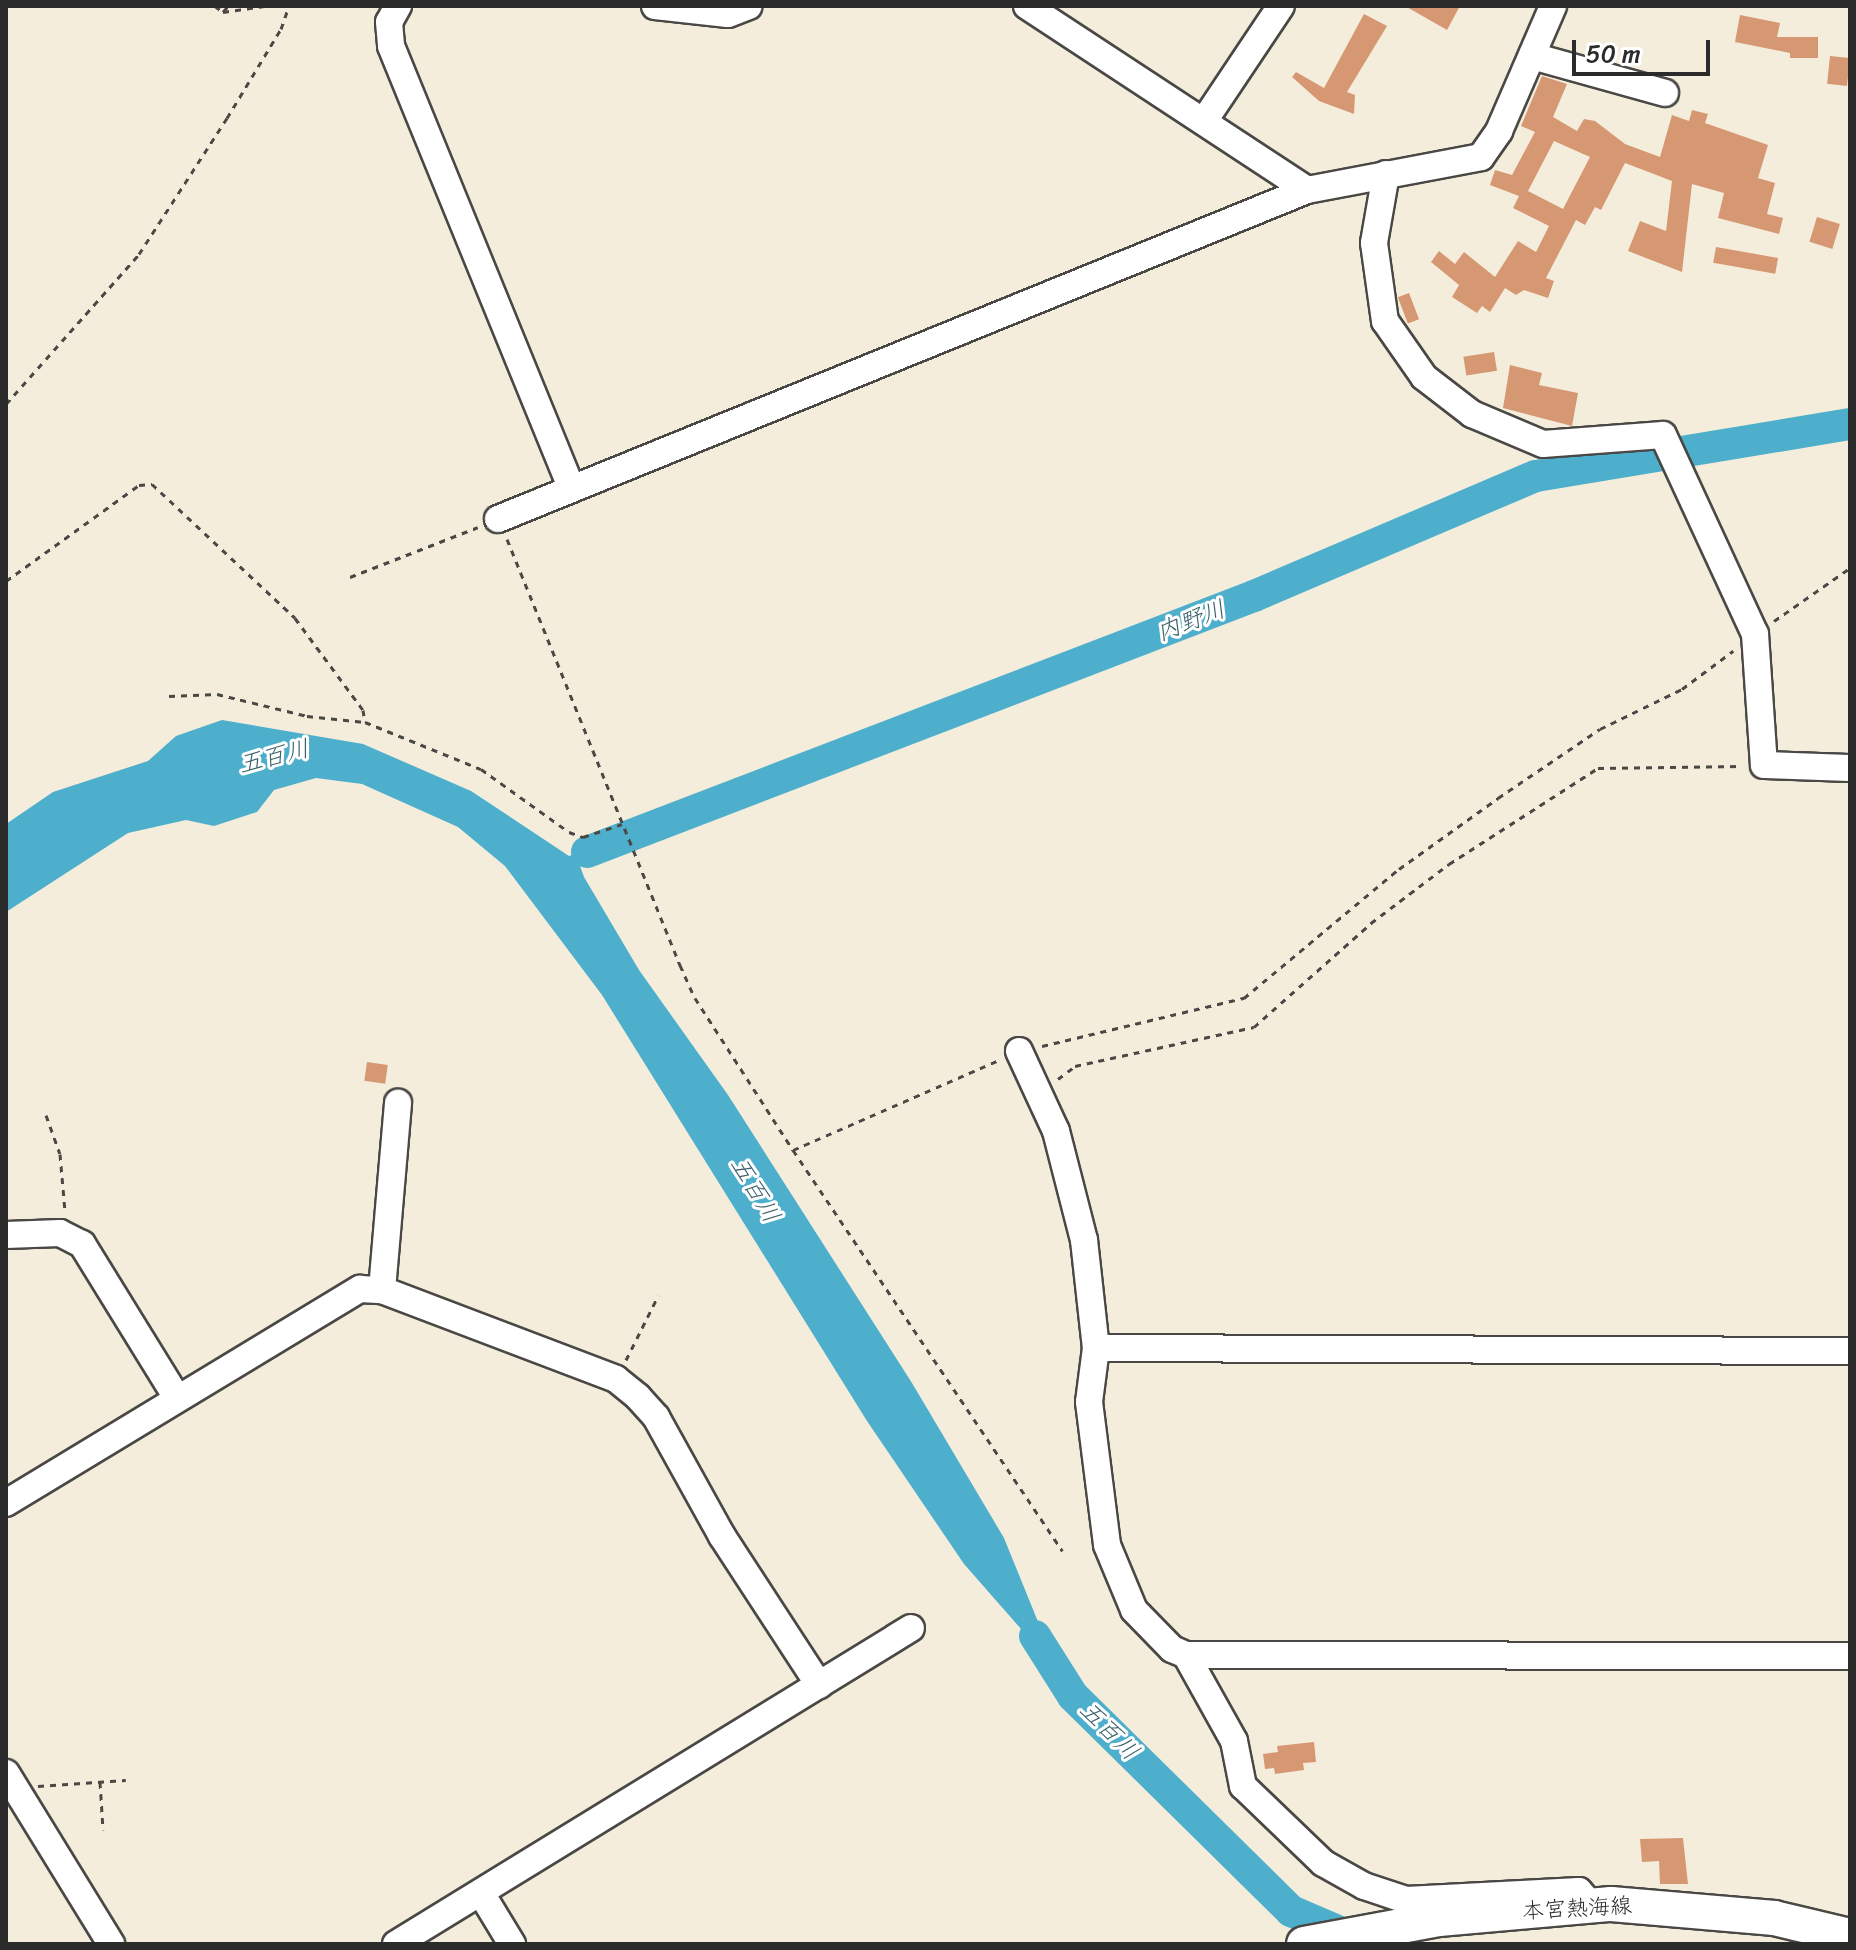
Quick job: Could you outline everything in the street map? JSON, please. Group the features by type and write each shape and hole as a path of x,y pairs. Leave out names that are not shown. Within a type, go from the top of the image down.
{"main road":[{"name":"本宮熱海線","path":"1304,1944 1439,1919 1591,1905 1701,1909 1774,1918 1850,1936"}],"street":[{"path":"398,6 389,22 391,46 571,488"},
{"path":"655,6 728,14 749,6"},
{"path":"1027,6 1307,190"},
{"path":"1204,121 1281,6"},
{"path":"498,519 1307,190 1481,157 1495,141 1553,6"},
{"path":"1532,56 1665,93"},
{"path":"1386,174 1374,243 1385,321 1424,377 1472,414 1543,444 1663,435 1755,634 1764,765 1850,768"},
{"path":"1019,1051 1056,1131 1084,1240 1096,1348 1089,1375 1093,1456 1115,1573 1146,1625 1186,1655 1234,1741 1243,1786 1323,1863 1364,1886 1406,1900 1579,1891 1591,1905"},
{"path":"382,1290 398,1103"},
{"path":"6,1235 69,1235 82,1244 177,1398"},
{"path":"6,1503 360,1289 382,1290 616,1379 656,1417 722,1536 819,1685"},
{"path":"1096,1348 1850,1351"},
{"path":"396,1944 911,1628"},
{"path":"1186,1655 1850,1656"},
{"path":"12,1784 111,1944"},
{"path":"481,1893 512,1944"}],"path":[{"path":"215,6 223,12 265,6"},
{"path":"223,12 228,6"},
{"path":"6,404 139,254 281,29 289,6"},
{"path":"6,581 139,485 152,484 295,618 363,710 365,722"},
{"path":"350,577 498,519 695,998 1062,1551"},
{"path":"793,1150 1019,1051 1244,998 1399,869 1498,798 1600,729 1682,689 1850,568"},
{"path":"169,696 217,694 307,716 365,722 481,769 569,832 583,837 623,824"},
{"path":"1058,1086 1058,1078 1075,1066 1168,1042 1254,1027 1371,923 1449,864 1598,768 1764,765"},
{"path":"46,1115 60,1154 69,1235"},
{"path":"616,1379 658,1296"},
{"path":"12,1784 31,1787 126,1780"},
{"path":"100,1782 103,1830"}],"water":[{"path":"222,720 363,744 471,791 569,856 626,836 627,841 579,863 584,877 639,970 728,1095 912,1383 1004,1538 1058,1671 964,1564 867,1421 602,995 505,866 458,827 362,784 316,778 274,790 257,812 214,826 186,820 128,833 6,912 6,824 53,792 148,761 176,736"}],"building":[{"path":"1405,6 1460,6 1447,30"},
{"path":"1364,14 1387,26 1347,92 1355,95 1354,114 1319,101 1292,77 1296,72 1324,88"},
{"path":"1740,15 1780,23 1777,37 1818,37 1818,58 1790,58 1790,53 1735,42"},
{"path":"1830,56 1850,58 1847,86 1827,84"},
{"path":"1542,76 1567,84 1553,117 1577,131 1584,119 1595,121 1625,144 1660,157 1672,115 1689,121 1692,110 1708,114 1705,123 1768,145 1758,178 1775,183 1767,214 1783,218 1779,234 1718,218 1724,193 1692,184 1682,272 1628,251 1640,221 1666,231 1672,181 1625,163 1601,210 1595,207 1585,225 1576,220 1546,278 1554,281 1548,298 1524,290 1516,295 1505,288 1490,312 1482,306 1477,313 1452,297 1459,285 1431,262 1439,251 1455,264 1464,252 1495,277 1518,241 1536,252 1549,226 1513,208 1519,196 1490,185 1495,170 1512,175 1535,132 1521,126","holes":["1554,141 1590,157 1563,209 1528,191"]},
{"path":"1817,217 1840,224 1832,249 1809,242"},
{"path":"1716,247 1778,258 1775,274 1713,263"},
{"path":"1409,293 1419,319 1408,323 1398,297"},
{"path":"1494,352 1497,371 1466,376 1463,357"},
{"path":"1510,365 1542,373 1539,385 1578,393 1572,426 1503,408"},
{"path":"367,1062 388,1065 385,1084 364,1081"},
{"path":"1314,1742 1316,1762 1303,1763 1304,1770 1275,1774 1274,1768 1265,1769 1263,1754 1278,1752 1277,1746"},
{"path":"1683,1838 1688,1884 1660,1884 1659,1861 1642,1862 1640,1839"}],"waterway":[{"name":"内野川","path":"587,852 1254,596 1536,476 1850,424"},
{"name":"五百川","path":"1035,1636 1073,1696 1291,1911 1361,1941"}]}
